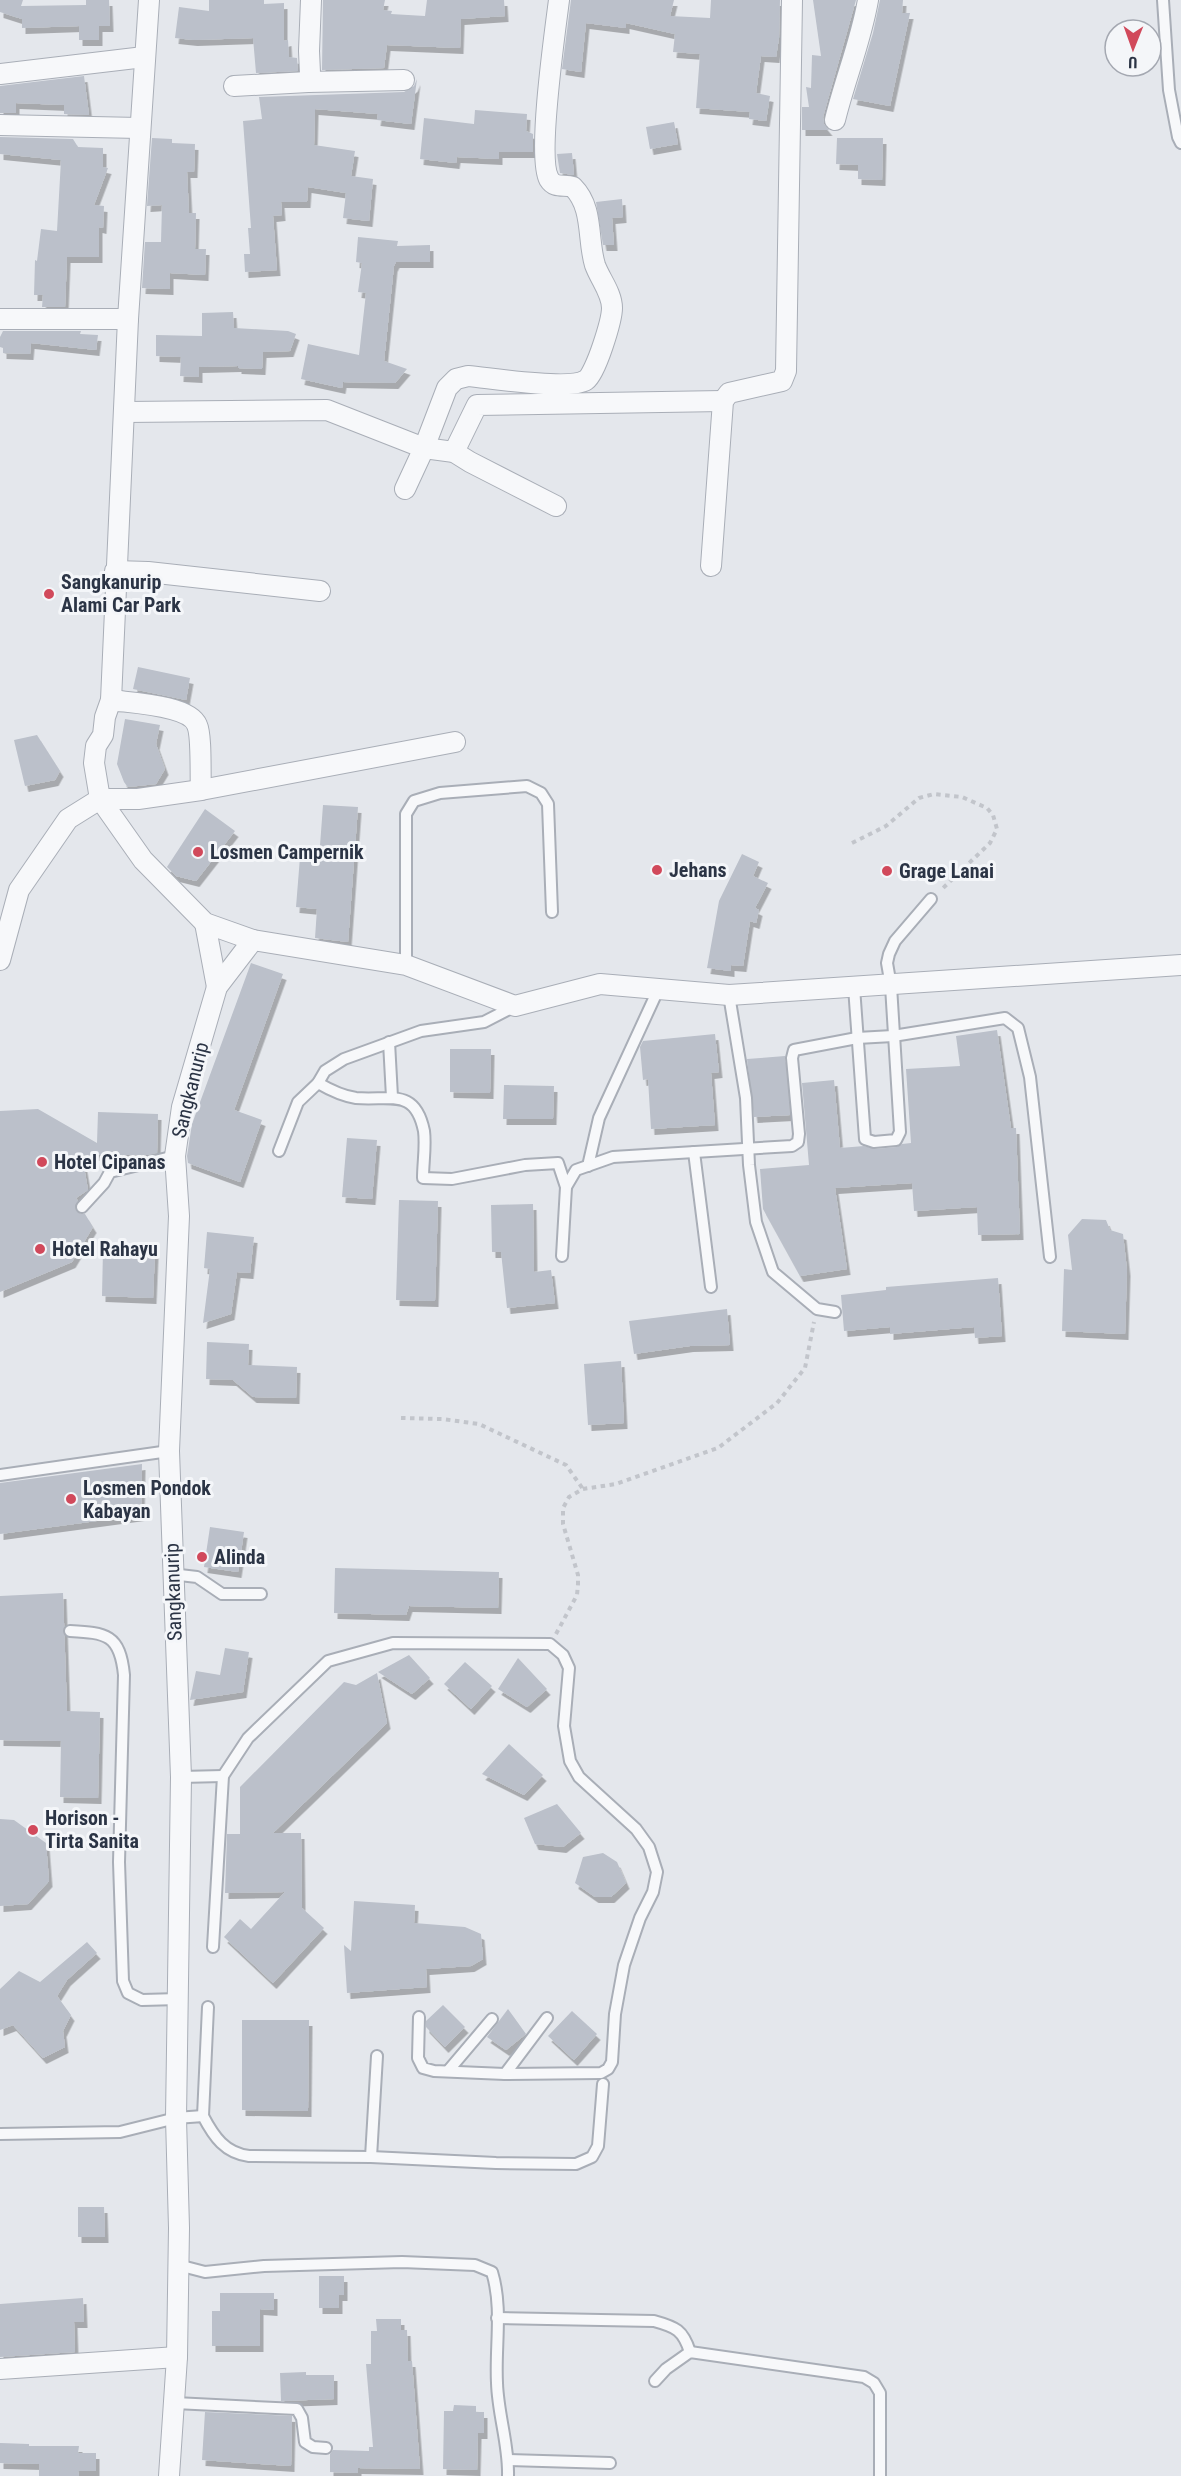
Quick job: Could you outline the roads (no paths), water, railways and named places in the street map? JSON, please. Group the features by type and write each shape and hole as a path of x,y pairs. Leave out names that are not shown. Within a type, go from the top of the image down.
{"street":[{"path":"148,0 128,320 111,700 105,717 103,735 96,746 94,763 100,798 143,860 205,923 254,940 406,965 515,1006 600,984 729,994 891,986 1181,965"},
{"path":"308,82 311,0"},
{"path":"405,489 424,448 447,388 456,379 468,376 565,385 585,381 594,372 612,310 611,298 595,264 587,211 579,193 573,187 557,186 550,181 545,168 549,92 559,0"},
{"path":"711,566 723,401 729,393 782,381 786,371 792,0"},
{"path":"835,120 844,84 863,29 868,0"},
{"path":"0,74 144,57"},
{"path":"234,86 404,80"},
{"path":"0,125 139,128"},
{"path":"0,319 128,320"},
{"path":"454,452 477,405 723,401"},
{"path":"125,412 327,410 424,448 454,452 556,506"},
{"path":"116,571 148,572 320,591"},
{"path":"111,700 174,709 190,714 198,725 201,790"},
{"path":"0,960 19,890 68,819 100,798 138,800 455,742"},
{"path":"205,923 217,987"},
{"name":"Sangkanurip","path":"170,2476 177,2357 176,2118 181,1777 171,1574 168,1451 179,1216 175,1156 182,1107 217,987 254,940"},
{"path":"0,2369 177,2357"}],"lane":[{"path":"1163,0 1169,90 1181,143"},
{"path":"406,965 406,814 414,801 440,793 527,786 541,792 548,804 552,912"},
{"path":"854,987 865,1139 874,1142 896,1140 900,1132 891,986 887,963 895,941 932,899"},
{"path":"588,1166 599,1118 658,990"},
{"path":"729,994 741,1060 756,1222 773,1272 817,1309 835,1312"},
{"path":"279,1151 298,1102 318,1083 325,1071 344,1059 421,1031 484,1022 515,1006"},
{"path":"566,1186 576,1170 613,1157 792,1146 798,1142 792,1058 794,1050 857,1038 893,1036 1005,1018 1018,1028 1030,1077 1050,1257"},
{"path":"389,1042 392,1097"},
{"path":"318,1083 333,1092 353,1098 404,1099 418,1110 424,1133 423,1178 452,1179 509,1167 558,1164 566,1186 562,1256"},
{"path":"694,1152 711,1287"},
{"path":"82,1207 104,1183 110,1172 175,1156"},
{"path":"0,1475 168,1451"},
{"path":"171,1574 197,1577 222,1594 261,1594"},
{"path":"70,1631 102,1633 115,1644 122,1656 124,1675 119,1862 123,1981 128,1993 142,2000 179,1999"},
{"path":"213,1947 223,1776 248,1738 328,1661 393,1643 550,1644 563,1655 569,1668 564,1726 570,1761 579,1777 636,1829 648,1847 657,1872 653,1892 640,1918 624,1965 615,2014 612,2062 608,2069 601,2073 506,2074 423,2068 418,2058 419,2017"},
{"path":"181,1777 223,1776"},
{"path":"208,2007 203,2116 214,2135 234,2154 576,2164 592,2157 598,2146 603,2084"},
{"path":"506,2074 547,2018"},
{"path":"448,2071 492,2019"},
{"path":"371,2157 377,2056"},
{"path":"0,2134 120,2132 176,2118 203,2116"},
{"path":"178,2265 205,2272 264,2266 402,2262 475,2265 492,2272 497,2288 497,2385 509,2460 508,2476"},
{"path":"497,2318 654,2321 674,2327 685,2337 690,2352"},
{"path":"655,2381 666,2369 690,2352 864,2377 874,2383 880,2393 880,2476"},
{"path":"176,2403 297,2409 302,2418 305,2442 314,2447 326,2448"},
{"path":"509,2460 610,2463"}],"place":[{"name":"Sangkanurip Alami Car Park","path":"49,594"},
{"name":"Losmen Campernik","path":"198,852"},
{"name":"Jehans","path":"657,870"},
{"name":"Grage Lanai","path":"887,871"},
{"name":"Hotel Cipanas","path":"42,1162"},
{"name":"Hotel Rahayu","path":"40,1249"},
{"name":"Losmen Pondok Kabayan","path":"71,1499"},
{"name":"Alinda","path":"202,1557"},
{"name":"Horison - Tirta Sanita","path":"33,1830"}]}
